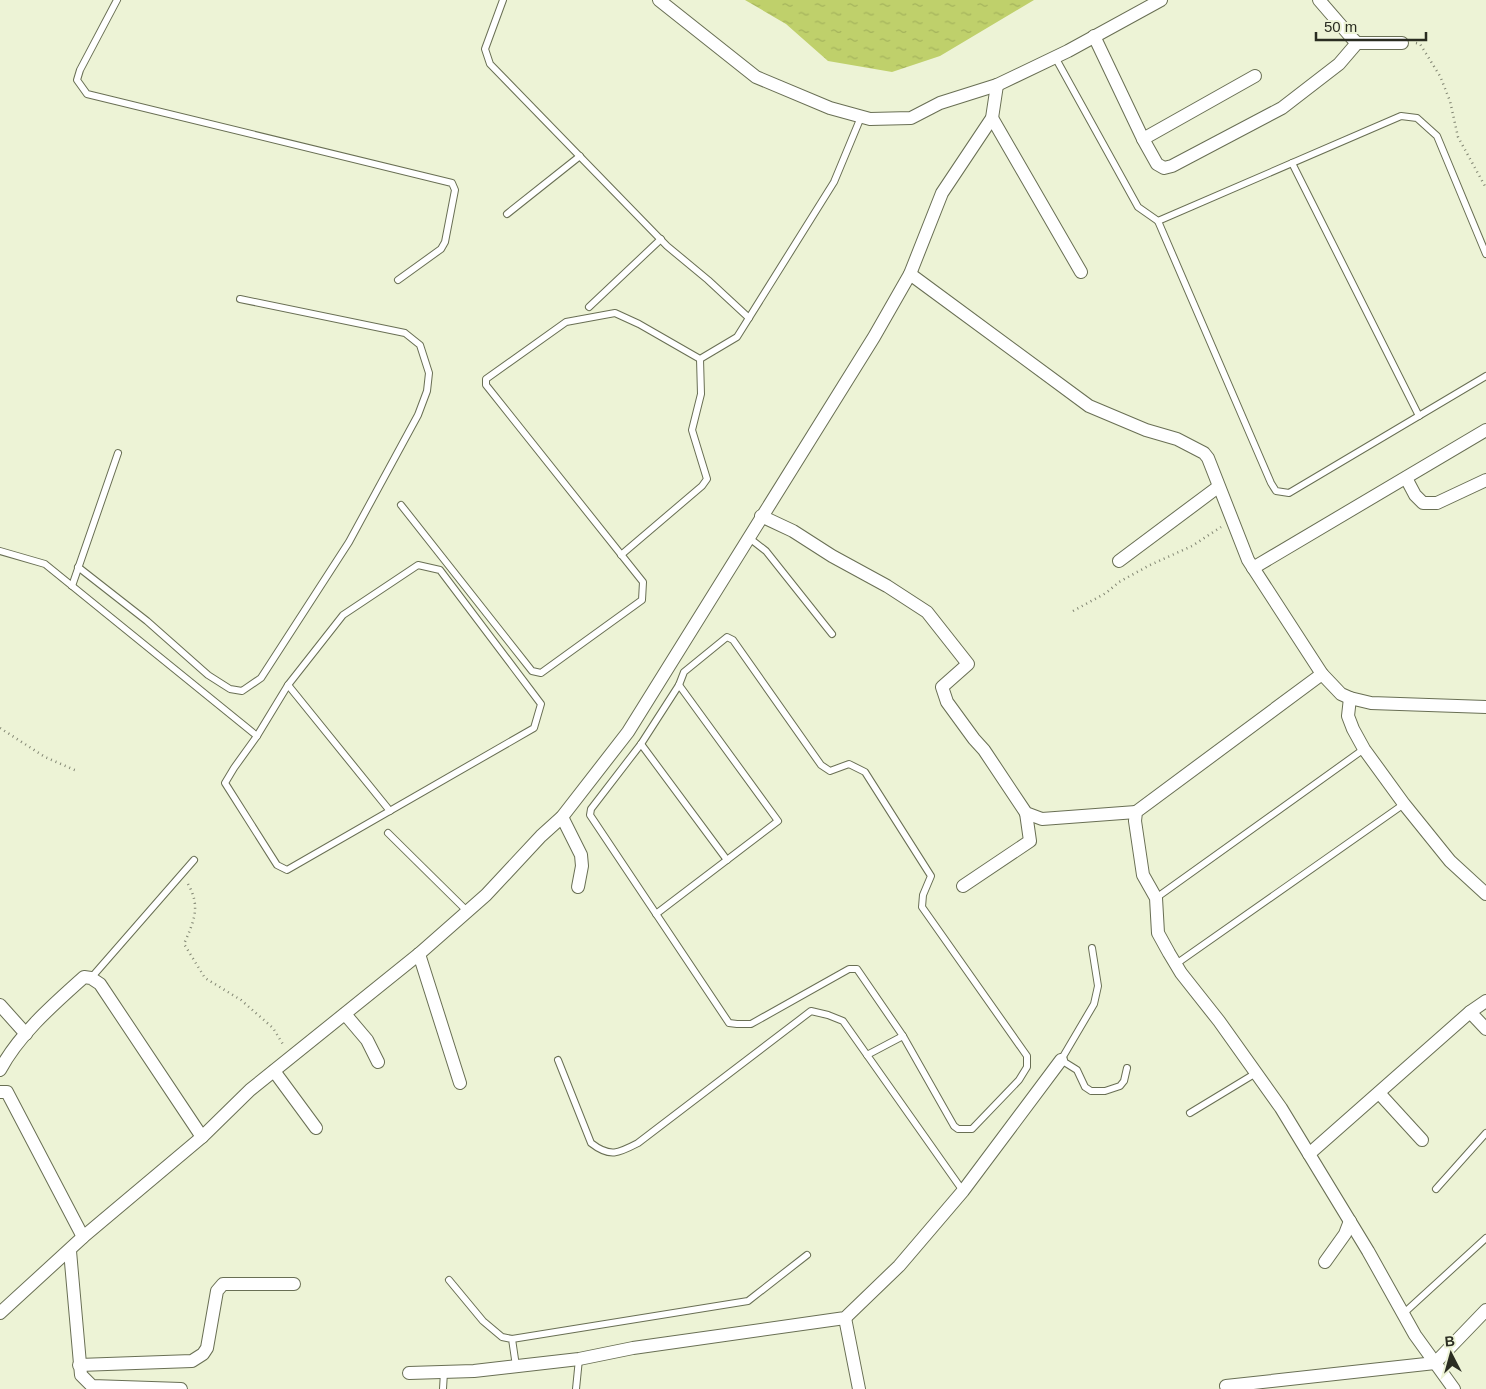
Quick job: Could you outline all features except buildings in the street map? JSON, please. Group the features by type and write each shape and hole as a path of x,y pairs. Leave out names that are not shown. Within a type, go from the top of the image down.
{"street":[{"path":"659,0 756,76 830,108 870,120 910,118 940,103 997,85 1055,57 1160,0"},
{"path":"1319,0 1350,37 1357,42 1402,43"},
{"path":"1094,36 1143,139 1157,164 1164,168 1172,166 1282,108 1339,64 1357,42"},
{"path":"1143,139 1255,76"},
{"path":"0,1313 46,1270 202,1137 250,1090 418,954 486,895 562,817 628,732 874,336 910,274 942,194 992,118 997,85"},
{"path":"992,118 1081,272"},
{"path":"910,274 1089,406 1146,430 1177,439 1204,453 1208,458 1242,547 1253,568 1322,674 1341,694 1371,703 1486,707"},
{"path":"1253,568 1486,430"},
{"path":"1406,478 1415,494 1423,503 1437,502 1486,480"},
{"path":"1119,561 1218,486"},
{"path":"762,516 794,531 832,556 887,586 927,612 968,664 942,687 947,702 1026,813 1030,842 963,886"},
{"path":"1026,813 1042,819 1136,812 1322,674"},
{"path":"1350,698 1348,716 1364,750 1404,804 1450,860 1486,894"},
{"path":"1136,812 1134,821 1143,875 1156,898 1158,933 1176,964 1281,1108 1350,1221 1404,1313 1415,1336 1454,1389"},
{"path":"562,817 581,855 582,866 578,887"},
{"path":"418,954 460,1083"},
{"path":"0,1070 7,1057 26,1034 84,977 91,978 100,984 202,1137"},
{"path":"1309,1154 1470,1012 1486,1001"},
{"path":"0,1005 26,1034"},
{"path":"1470,1012 1486,1030"},
{"path":"345,1014 366,1040 378,1062"},
{"path":"409,1373 474,1371 579,1359 632,1348 845,1318 899,1266 963,1191 1061,1060"},
{"path":"274,1071 316,1128"},
{"path":"0,1092 7,1092 83,1238"},
{"path":"1379,1093 1422,1140"},
{"path":"1325,1262 1345,1234 1350,1221"},
{"path":"70,1251 81,1375 92,1386 181,1389"},
{"path":"80,1365 192,1361 203,1354 208,1348 218,1291 222,1284 294,1284"},
{"path":"1226,1386 1435,1363 1486,1310"},
{"path":"845,1318 859,1389"}],"lane":[{"path":"117,0 80,70 77,80 87,94 452,183 455,190 445,242 441,249 398,280"},
{"path":"503,0 485,49 490,64 661,239 749,318"},
{"path":"1055,57 1138,207 1158,221 1276,491 1289,493 1486,376"},
{"path":"1158,221 1401,116 1417,118 1437,136 1486,254"},
{"path":"700,359 737,337 834,182 861,117"},
{"path":"507,214 580,156"},
{"path":"1292,163 1419,416"},
{"path":"589,306 661,239"},
{"path":"78,567 140,615 208,675 230,689 242,691 262,678 349,542 418,415 427,391 429,373 420,345 405,333 240,299"},
{"path":"401,505 532,671 541,673 642,600 642,582 486,386 486,379 566,322 615,313 639,324 700,359"},
{"path":"621,555 702,486 707,479 692,430 701,394 700,359"},
{"path":"72,586 118,453"},
{"path":"748,537 766,552 832,634"},
{"path":"0,552 45,564 257,736"},
{"path":"418,565 440,570 541,704 534,728 287,870 277,865 225,784 288,685 343,615 418,565"},
{"path":"726,638 733,640 822,765 830,771 849,764 865,772 931,876 922,907 1027,1056 1027,1068 1019,1080 972,1129 958,1129 954,1126 903,1036 857,969 849,968 751,1024 728,1023 590,815 591,810 641,744 679,685 684,672 726,638"},
{"path":"288,685 390,811"},
{"path":"656,914 778,821 679,685"},
{"path":"641,744 727,860"},
{"path":"1156,898 1364,750"},
{"path":"1176,964 1404,804"},
{"path":"388,833 467,911"},
{"path":"91,978 194,860"},
{"path":"1092,948 1098,986 1094,1004 1061,1060 1077,1070 1085,1087 1091,1091 1105,1091 1120,1086 1124,1081 1127,1068"},
{"path":"558,1060 591,1143 601,1151 614,1152 626,1149 638,1142 811,1012 828,1015 843,1021 963,1191"},
{"path":"868,1055 903,1036"},
{"path":"1190,1113 1256,1073"},
{"path":"1436,1189 1486,1133"},
{"path":"1404,1313 1486,1238"},
{"path":"449,1280 488,1325 502,1338 512,1339 748,1301 807,1255"},
{"path":"512,1339 516,1366"},
{"path":"576,1389 579,1359"},
{"path":"443,1389 444,1372"}],"path":[{"path":"1402,43 1420,44 1440,76 1450,101 1458,137 1486,188"},
{"path":"1073,611 1106,593 1119,582 1192,546 1232,521"},
{"path":"0,728 45,757 77,771"},
{"path":"181,875 189,885 196,902 195,921 184,944 205,978 241,1000 272,1028 291,1058"}],"water":[{"path":"745,0 1034,0 940,56 892,72 828,61 786,24"}]}
